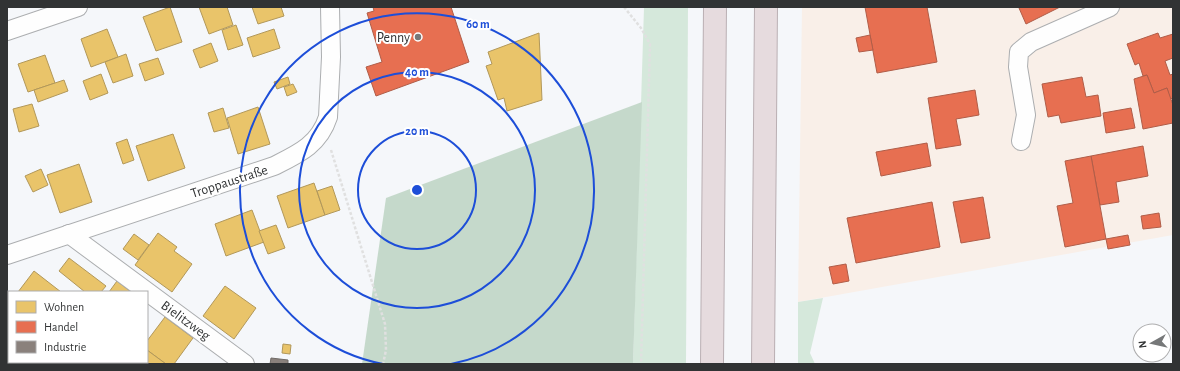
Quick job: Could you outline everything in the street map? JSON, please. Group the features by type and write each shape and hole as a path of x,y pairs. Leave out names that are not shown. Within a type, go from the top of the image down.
{"highway":[{"path":"712,364 715,7"},
{"path":"763,364 766,7"}],"street":[{"path":"7,30 78,7"},
{"name":"Troppaustraße","path":"7,255 274,166 303,152 316,140 325,126 328,117 330,87 330,7"},
{"path":"1021,141 1026,115 1018,67 1019,52 1031,42 1110,7"},
{"name":"Bielitzweg","path":"69,234 146,291"},
{"name":"Bielitzweg","path":"148,292 245,364"}],"path":[{"path":"624,7 641,28 650,44 641,364"},
{"path":"325,126 351,217 385,324 386,350 383,364"}],"shaded area":[{"path":"802,7 1173,7 1173,235 798,302"}],"green space":[{"path":"644,7 688,7 686,364 633,364"},
{"path":"642,102 633,364 362,364 386,198"},
{"path":"823,298 810,353 815,364 798,364 798,302"}],"building: Wohnen":[{"path":"170,7 182,42 156,51 143,17"},
{"path":"199,7 227,7 233,25 209,34"},
{"path":"252,7 281,7 284,16 258,24"},
{"path":"236,25 243,45 228,50 222,30"},
{"path":"107,29 118,57 91,67 81,39"},
{"path":"274,29 280,48 253,57 247,38"},
{"path":"539,33 542,100 507,111 504,98 498,100 486,66 492,64 488,52"},
{"path":"211,43 218,61 200,68 193,50"},
{"path":"126,54 133,76 113,83 105,62"},
{"path":"45,55 55,83 28,92 18,64"},
{"path":"158,58 164,74 145,81 139,64"},
{"path":"101,74 108,93 90,100 83,81"},
{"path":"288,77 290,84 277,89 274,82"},
{"path":"64,80 68,91 38,102 34,90"},
{"path":"293,84 297,92 287,96 284,87"},
{"path":"32,104 39,126 19,132 13,109"},
{"path":"258,107 270,144 238,154 227,118"},
{"path":"223,108 229,128 214,132 208,113"},
{"path":"173,134 185,168 148,181 136,146"},
{"path":"127,139 134,160 123,164 116,143"},
{"path":"79,164 92,202 60,213 47,175"},
{"path":"41,169 48,185 33,192 25,176"},
{"path":"314,183 325,215 288,228 277,196"},
{"path":"332,186 340,210 325,215 317,191"},
{"path":"252,210 264,242 226,256 215,224"},
{"path":"276,225 285,248 268,254 259,231"},
{"path":"158,233 177,247 174,251 192,264 172,292 135,265"},
{"path":"134,234 149,245 138,260 123,249"},
{"path":"69,258 106,286 102,291 84,291 59,271"},
{"path":"34,271 60,291 19,291"},
{"path":"117,281 130,291 110,291"},
{"path":"225,286 256,308 234,339 203,316"},
{"path":"165,317 193,338 174,364 166,364 148,351 148,340"},
{"path":"283,344 291,345 290,354 282,353"},
{"path":"148,351 166,364 130,364 148,363"}],"building: Handel":[{"name":"Penny","path":"373,7 451,7 469,62 376,96 366,67 382,62 367,13 374,11"},
{"path":"865,7 927,7 937,62 877,73"},
{"path":"1060,7 1026,24 1019,8"},
{"path":"1158,33 1160,38 1173,34 1173,58 1165,61 1170,75 1173,74 1173,98 1170,99 1167,88 1154,93 1147,75 1143,76 1139,63 1135,65 1127,44"},
{"path":"870,35 873,50 859,52 856,38"},
{"path":"1147,75 1154,93 1167,88 1173,105 1173,123 1143,129 1134,79"},
{"path":"1082,77 1086,97 1098,95 1101,116 1061,123 1059,115 1048,117 1042,84"},
{"path":"975,90 979,115 956,119 961,145 936,149 928,98"},
{"path":"1131,108 1135,128 1106,133 1103,113"},
{"path":"927,143 931,166 881,176 876,152"},
{"path":"1143,146 1148,176 1116,182 1119,202 1100,205 1091,156"},
{"path":"1091,156 1106,239 1065,247 1057,206 1073,203 1065,161"},
{"path":"983,197 990,238 961,243 953,202"},
{"path":"932,202 940,247 856,263 847,218"},
{"path":"1159,213 1161,227 1143,229 1141,216"},
{"path":"1128,235 1130,245 1108,249 1106,239"},
{"path":"846,264 849,281 833,284 829,267"}],"building: Industrie":[{"path":"271,358 288,360 288,364 270,364"}],"place":[{"name":"Penny","path":"418,37"}]}
